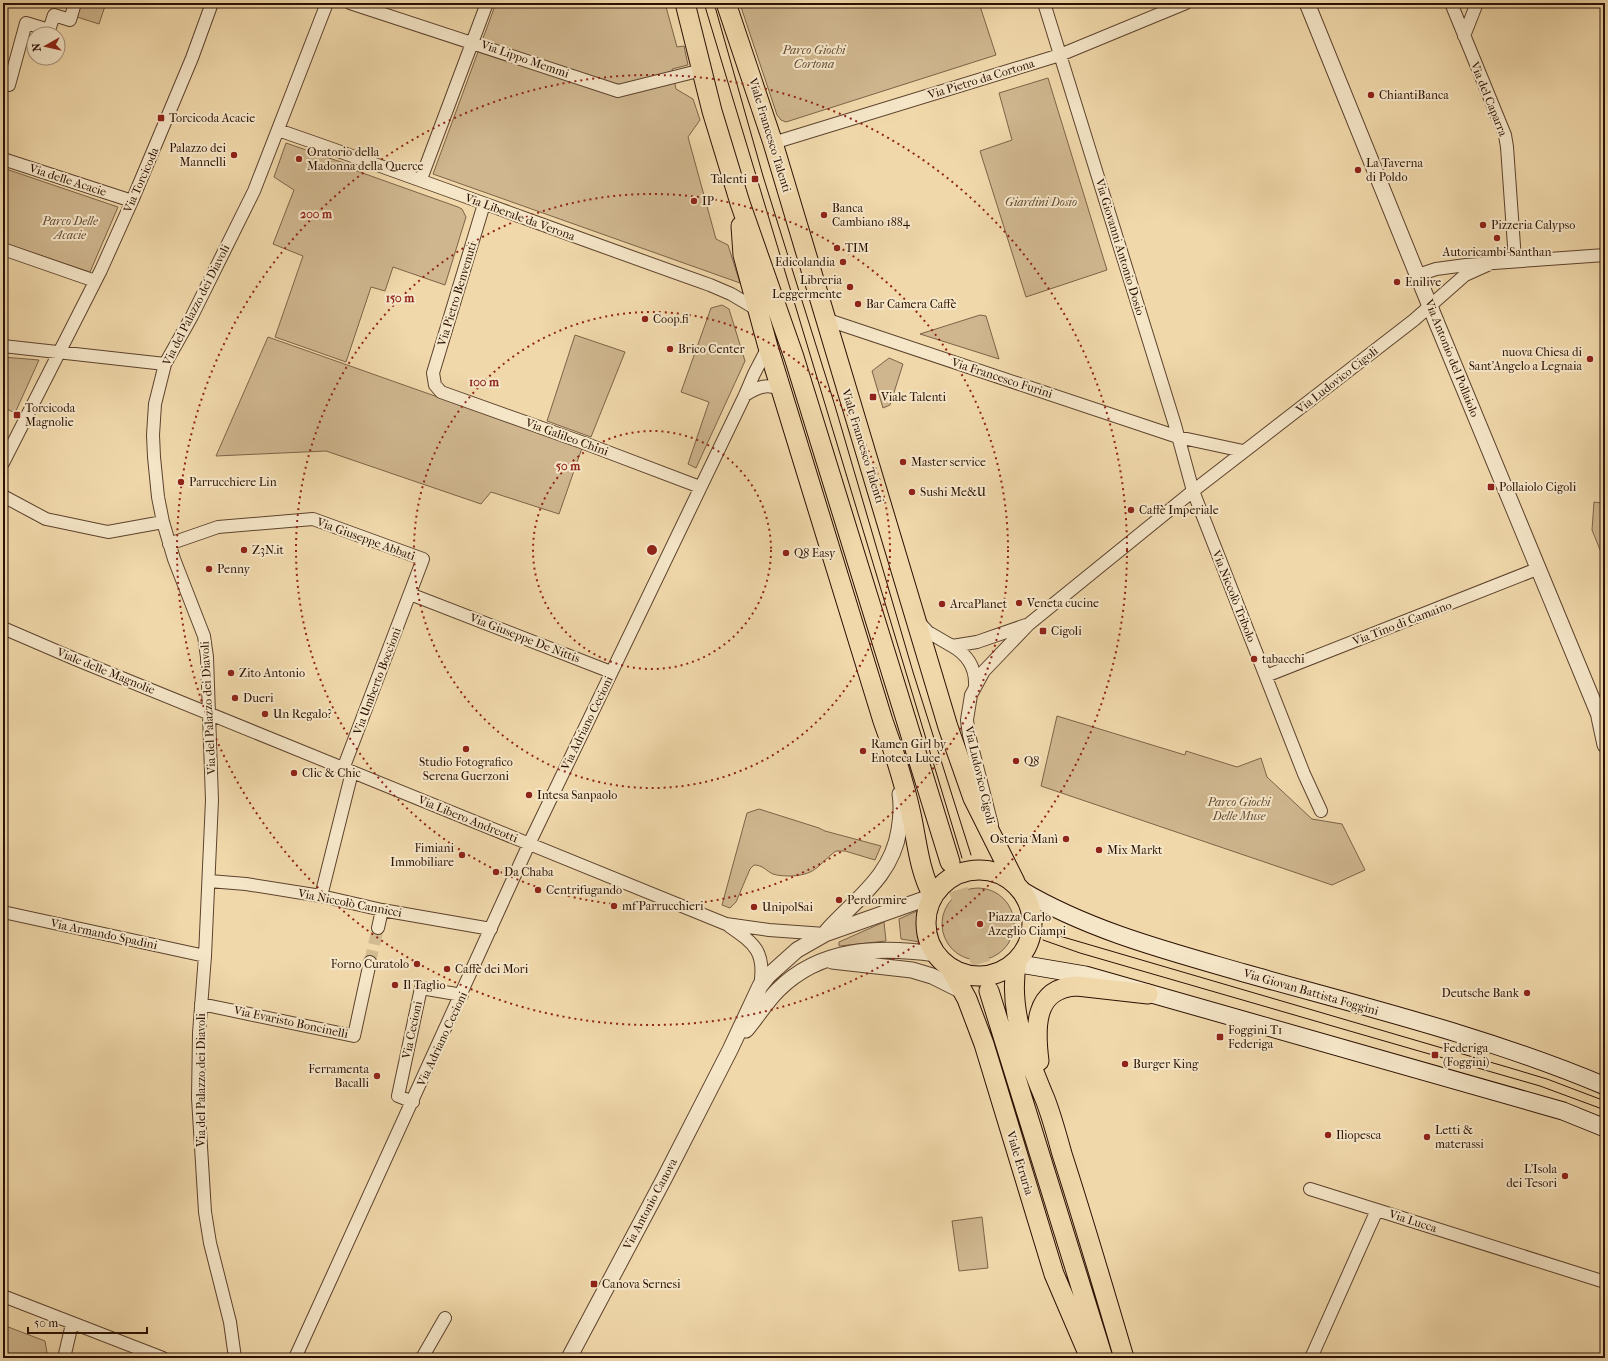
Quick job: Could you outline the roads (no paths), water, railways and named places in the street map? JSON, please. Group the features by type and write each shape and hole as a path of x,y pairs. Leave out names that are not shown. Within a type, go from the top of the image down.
{"main road":[{"path":"685,3 717,128 740,203 794,357 950,862"},
{"name":"Viale Francesco Talenti","path":"726,3 772,143 914,616 963,771 973,798 1018,886"},
{"path":"740,203 742,255 781,390 882,720 905,788 923,873 933,896"},
{"path":"1017,961 997,972 981,975 963,973 950,968 936,954 928,940 926,926 927,913 933,896 940,887 950,879 973,871 982,870 999,874 1018,886 1030,909 1031,925 1026,946 1017,961 1014,993 1017,1016 1034,1074 1045,1100 1124,1358"},
{"name":"Via Giovan Battista Foggini","path":"1018,886 1070,916 1161,949 1512,1049 1605,1086"},
{"path":"1017,961 1026,965 1057,969 1085,975 1563,1111 1605,1128"},
{"name":"Viale Etruria","path":"950,968 964,992 984,1044 1054,1274 1090,1358"},
{"path":"1045,1100 1036,1036 1036,1024 1041,1009 1050,997 1064,988 1077,986 1148,994"},
{"name":"Viale Etruria","path":"989,991 1103,1358"}],"street":[{"path":"3,83 9,85 26,23 49,30 54,15 70,20 76,3"},
{"name":"Via Torcicoda","path":"3,463 95,281 132,201 192,58 212,3"},
{"name":"Via del Palazzo dei Diavoli","path":"235,1358 230,1322 210,1243 205,1212 198,1098 199,1033 205,956 212,800 210,714 204,636 169,544 163,522 158,497 153,435 155,404 164,364 192,316 254,191 326,3"},
{"name":"Via Lippo Memmi","path":"350,3 473,42 618,91 702,70"},
{"path":"421,179 487,3"},
{"name":"Via Giovanni Antonio Dosio","path":"1044,3 1178,437 1193,491"},
{"name":"Via Pietro da Cortona","path":"772,143 1060,54 1186,3"},
{"name":"Via Antonio del Pollaiolo","path":"1307,3 1537,569 1598,713 1605,726"},
{"name":"Via del Caparra","path":"1451,3 1505,135 1514,260"},
{"path":"1464,36 1477,3"},
{"name":"Via Liberale da Verona","path":"278,130 421,179 484,204 710,285 731,294 758,310"},
{"name":"Via delle Acacie","path":"3,159 132,201"},
{"name":"Via Pietro Benvenuti","path":"435,384 432,373 484,204"},
{"path":"3,249 95,281"},
{"path":"1418,275 1436,269 1494,262 1605,255"},
{"name":"Via Ludovico Cigoli","path":"995,841 989,808 967,724 969,702 975,686 984,672 1029,624 1193,491 1243,451 1339,379 1430,306 1464,275 1494,262"},
{"name":"Via Francesco Furini","path":"825,319 1178,437"},
{"path":"3,346 164,364"},
{"path":"745,395 768,347"},
{"name":"Via Galileo Chini","path":"435,384 442,392 577,440 700,488"},
{"path":"745,395 762,387 772,386 781,390"},
{"name":"Via Adriano Cecioni","path":"295,1358 462,995 529,844 745,395"},
{"path":"1178,437 1243,451"},
{"name":"Via Niccolò Tribolo","path":"1193,491 1321,812"},
{"path":"3,496 46,519 108,532 163,522"},
{"name":"Via Giuseppe Abbati","path":"169,544 218,527 313,519 423,559"},
{"name":"Via Umberto Boccioni","path":"321,896 347,771 423,559"},
{"name":"Via Tino di Camaino","path":"1266,676 1537,569"},
{"name":"Via Giuseppe De Nittis","path":"410,594 611,672"},
{"name":"Via Ludovico Cigoli","path":"914,616 928,632 960,651 970,663 974,674 975,686"},
{"name":"Via Ludovico Cigoli","path":"952,646 977,642 1029,624"},
{"name":"Viale delle Magnolie","path":"3,628 210,714"},
{"name":"Via Antonio del Pollaiolo","path":"1598,713 1605,745"},
{"name":"Via Libero Andreotti","path":"210,714 726,924 769,930 825,934"},
{"path":"825,934 872,887 889,863 897,839 901,805 882,720"},
{"name":"Via Niccolò Cannicci","path":"209,881 246,884 321,896 382,910 491,929"},
{"path":"825,934 933,896"},
{"path":"378,928 382,910"},
{"name":"Via Armando Spadini","path":"3,912 205,956"},
{"name":"Via Libero Andreotti","path":"726,924 756,948 762,967 760,986"},
{"name":"Via Antonio Canova","path":"569,1358 730,1050 760,986 788,957 825,934"},
{"path":"825,961 848,953 887,949 936,954"},
{"path":"825,961 912,970 932,976 964,992"},
{"name":"Via Antonio Canova","path":"730,1050 778,990 792,978 825,961"},
{"name":"Via Evaristo Boncinelli","path":"201,1004 354,1036 370,962"},
{"name":"Via Cecioni","path":"413,1102 398,1096 421,988 462,995"},
{"path":"1310,1189 1376,1210"},
{"name":"Via Lucca","path":"1310,1358 1376,1210 1605,1282"},
{"path":"3,1296 163,1358"},
{"path":"422,1358 445,1318"},
{"path":"64,1358 72,1324"}],"tunnel":[{"path":"950,862 989,991"},
{"path":"370,962 378,928"}],"tram line":[{"path":"704,3 962,858"},
{"path":"714,3 763,176 835,406 913,672 971,855"},
{"path":"1046,932 1547,1079 1605,1101"},
{"path":"1043,940 1080,953 1540,1086 1605,1110"}],"place":[{"name":"ChiantiBanca","path":"1371,95"},
{"name":"Torcicoda Acacie","path":"161,118"},
{"name":"Palazzo dei Mannelli","path":"234,155"},
{"name":"Oratorio della Madonna della Querce","path":"299,159"},
{"name":"La Taverna di Poldo","path":"1358,170"},
{"name":"Talenti","path":"755,179"},
{"name":"IP","path":"694,201"},
{"name":"Banca Cambiano 1884","path":"824,215"},
{"name":"Pizzeria Calypso","path":"1483,225"},
{"name":"Autoricambi-Santhan","path":"1497,238"},
{"name":"TIM","path":"837,248"},
{"name":"Edicolandia","path":"843,262"},
{"name":"Enilive","path":"1397,282"},
{"name":"Libreria Leggermente","path":"850,287"},
{"name":"Bar Camera Caffè","path":"858,304"},
{"name":"Coop.fi","path":"645,319"},
{"name":"Brico Center","path":"670,349"},
{"name":"nuova Chiesa di Sant'Angelo a Legnaia","path":"1590,359"},
{"name":"Viale Talenti","path":"873,397"},
{"name":"Torcicoda Magnolie","path":"17,415"},
{"name":"Master service","path":"903,462"},
{"name":"Parrucchiere Lin","path":"181,482"},
{"name":"Pollaiolo Cigoli","path":"1491,487"},
{"name":"Sushi Me&U","path":"912,492"},
{"name":"Caffè Imperiale","path":"1131,510"},
{"name":"Z3N.it","path":"244,550"},
{"name":"Q8 Easy","path":"786,553"},
{"name":"Penny","path":"209,569"},
{"name":"Veneta cucine","path":"1019,603"},
{"name":"ArcaPlanet","path":"942,604"},
{"name":"Cigoli","path":"1043,631"},
{"name":"tabacchi","path":"1254,659"},
{"name":"Zito Antonio","path":"231,673"},
{"name":"Dueri","path":"235,698"},
{"name":"Un Regalo?","path":"265,714"},
{"name":"Studio Fotografico Serena Guerzoni","path":"466,749"},
{"name":"Ramen Girl by Enoteca Luce","path":"863,751"},
{"name":"Q8","path":"1016,761"},
{"name":"Clic & Chic","path":"294,773"},
{"name":"Intesa Sanpaolo","path":"529,795"},
{"name":"Osteria Manì","path":"1066,839"},
{"name":"Mix Markt","path":"1099,850"},
{"name":"Fimiani Immobiliare","path":"462,855"},
{"name":"Da Chaba","path":"496,872"},
{"name":"Centrifugando","path":"538,890"},
{"name":"Perdormire","path":"839,900"},
{"name":"mf Parrucchieri","path":"614,906"},
{"name":"UnipolSai","path":"754,907"},
{"name":"Piazza Carlo Azeglio Ciampi","path":"980,924"},
{"name":"Forno Curatolo","path":"417,964"},
{"name":"Caffè dei Mori","path":"447,969"},
{"name":"Il Taglio","path":"395,985"},
{"name":"Deutsche Bank","path":"1527,993"},
{"name":"Foggini T1 Federiga","path":"1220,1037"},
{"name":"Federiga (Foggini)","path":"1435,1055"},
{"name":"Burger King","path":"1125,1064"},
{"name":"Ferramenta Bacalli","path":"377,1076"},
{"name":"Iliopesca","path":"1328,1135"},
{"name":"Letti & materassi","path":"1427,1137"},
{"name":"L'Isola dei Tesori","path":"1565,1176"},
{"name":"Canova Sernesi","path":"594,1284"}],"park label":[{"name":"Parco Giochi Cortona","path":"814,57"},
{"name":"Giardini Dosio","path":"1041,202"},
{"name":"Parco Delle Acacie","path":"70,228"},
{"name":"Parco Giochi Delle Muse","path":"1239,809"}]}
